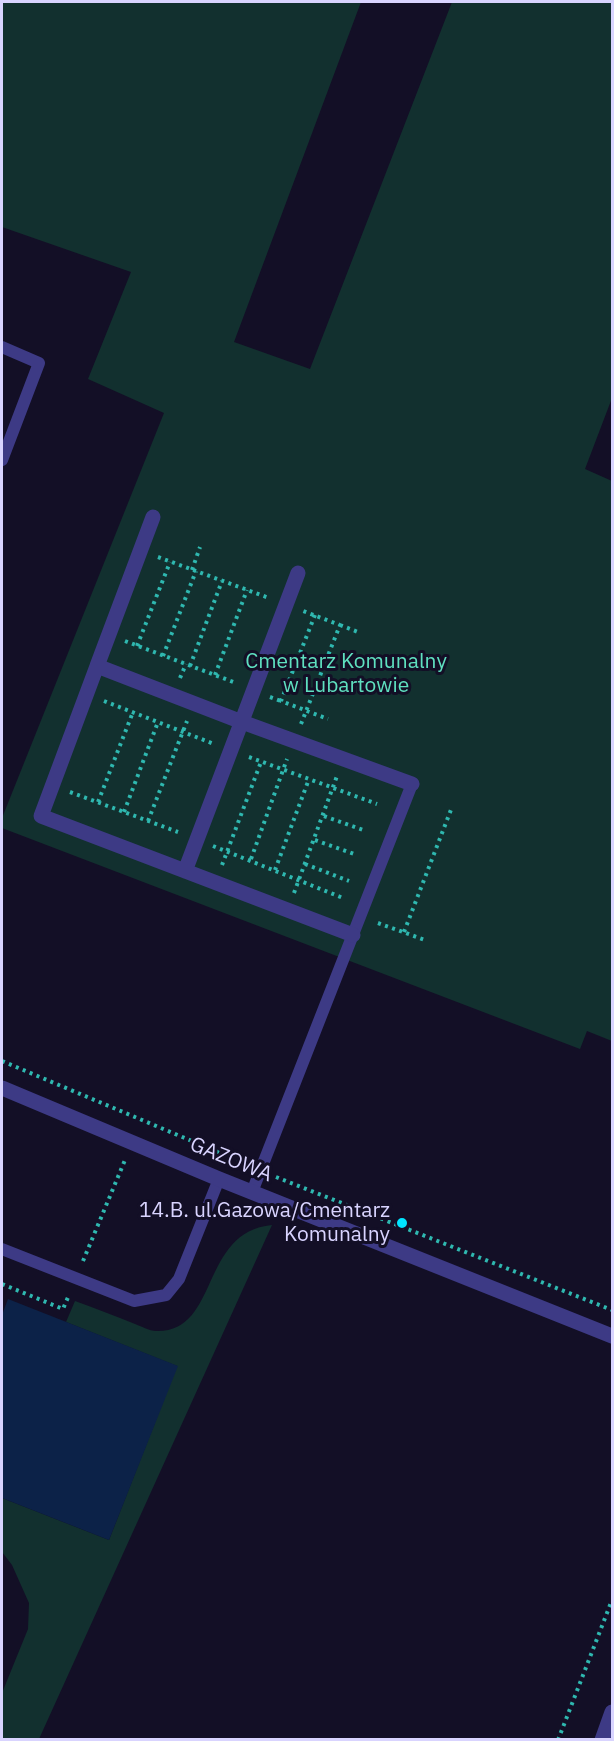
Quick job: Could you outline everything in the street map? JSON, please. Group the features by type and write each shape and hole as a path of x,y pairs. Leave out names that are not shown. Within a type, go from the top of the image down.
{"street":[{"path":"153,517 41,816 353,935"},
{"path":"185,871 298,573"},
{"path":"97,666 412,784"},
{"name":"GAZOWA","path":"2,1088 219,1179 612,1336"},
{"path":"602,1740 612,1712"}],"lane":[{"path":"2,347 39,363 2,460"},
{"path":"252,1192 412,784"},
{"path":"2,1249 134,1301 166,1295 179,1279 219,1179"}],"path":[{"path":"163,656 194,571 200,547"},
{"path":"140,551 272,599 271,594"},
{"path":"137,646 170,562"},
{"path":"190,666 222,581"},
{"path":"215,675 248,590"},
{"path":"286,605 358,632"},
{"path":"281,701 315,615"},
{"path":"251,859 340,625"},
{"path":"108,635 328,719"},
{"path":"86,694 231,751 376,804"},
{"path":"148,821 194,704"},
{"path":"98,802 133,712"},
{"path":"124,812 158,722"},
{"path":"288,910 324,816 343,758"},
{"path":"216,883 261,762"},
{"path":"275,870 309,779"},
{"path":"404,932 452,807"},
{"path":"324,816 366,831"},
{"path":"315,840 357,855"},
{"path":"305,864 349,881"},
{"path":"299,880 343,898"},
{"path":"360,916 425,940"},
{"path":"2,1061 260,1170 612,1310"},
{"path":"2,1284 63,1309 143,1121"},
{"path":"558,1740 612,1600"}],"green space":[{"name":"Cmentarz Komunalny w Lubartowie","path":"2,2 361,2 234,342 310,369 452,2 612,2 612,398 585,469 612,481 612,1041 587,1031 580,1049 2,828 2,818 164,413 88,379 131,272 2,227"},
{"path":"272,1225 39,1739 2,1739 2,1693 28,1629 29,1603 12,1565 2,1552 2,1498 109,1540 177,1366 66,1322 75,1301 151,1330 176,1327 191,1316 202,1300 220,1262 232,1245 249,1232"}],"water":[{"path":"8,1299 178,1366 109,1540 2,1498 2,1315"}],"place":[{"name":"14.B. ul.Gazowa/Cmentarz Komunalny","path":"402,1223"}]}
